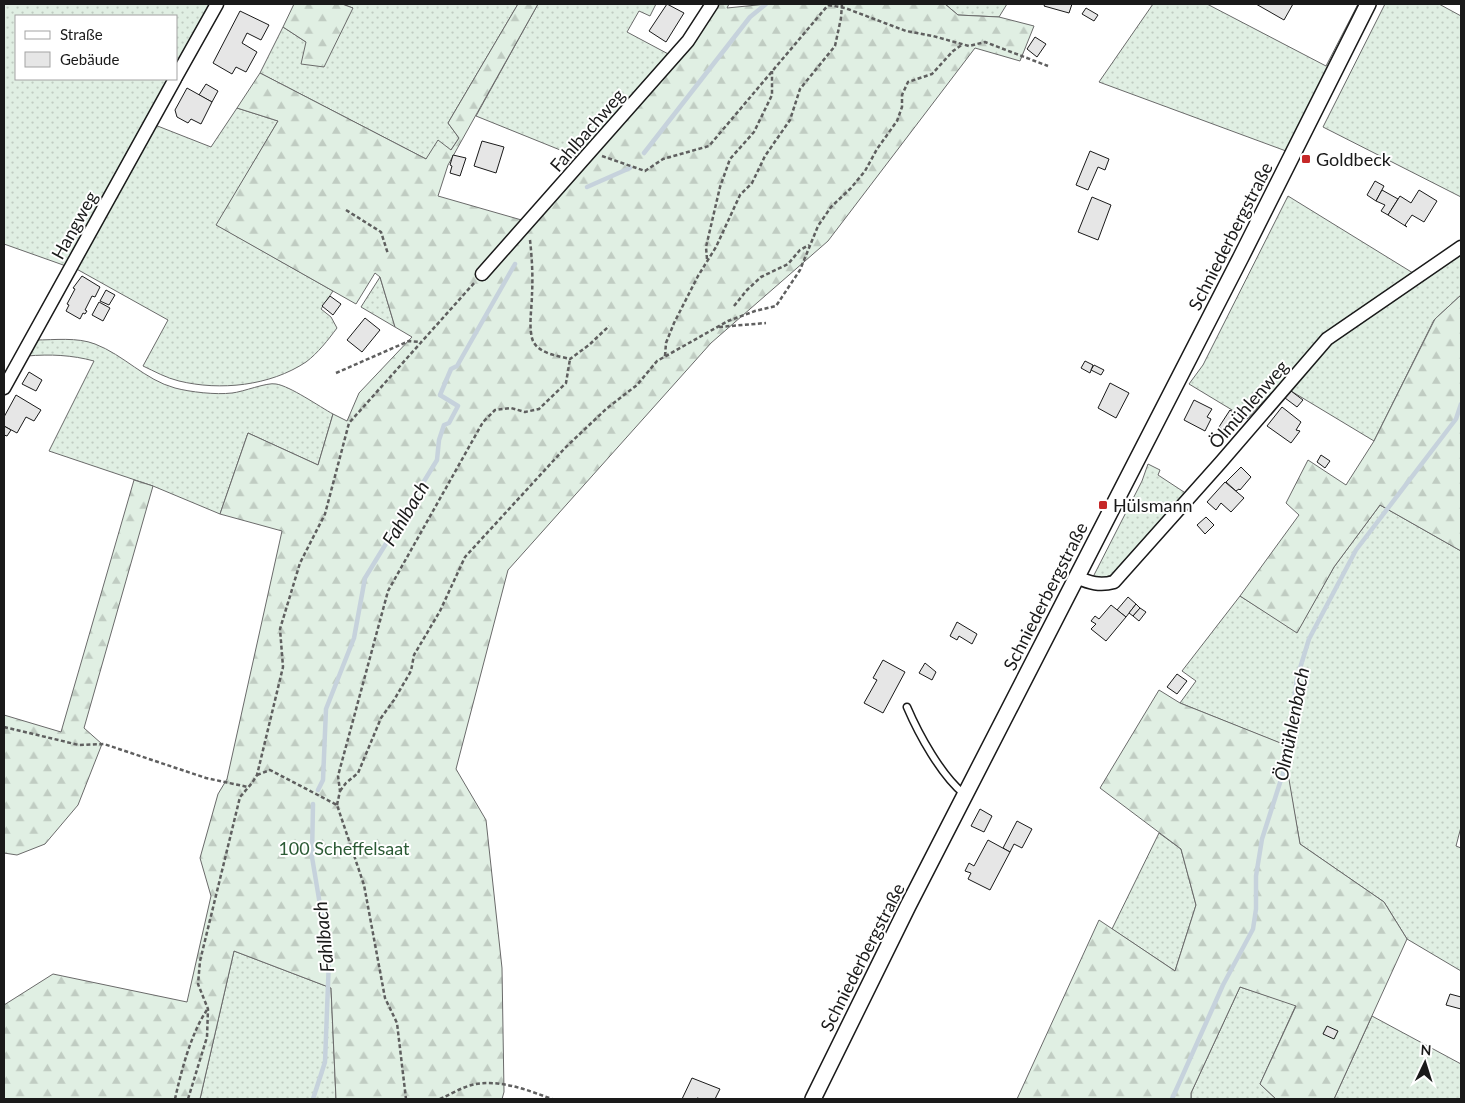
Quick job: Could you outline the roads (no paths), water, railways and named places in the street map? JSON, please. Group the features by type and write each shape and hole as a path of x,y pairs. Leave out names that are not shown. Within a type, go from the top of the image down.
{"street":[{"name":"Hangweg","path":"178,74 217,4"},
{"name":"Fahlbachweg","path":"482,274 688,41 712,4"},
{"name":"Schniederbergstraße","path":"812,1099 1368,4"},
{"name":"Hangweg","path":"4,388 175,80"},
{"name":"Ölmühlenweg","path":"1076,577 1095,584 1104,585 1114,582 1222,462 1327,339 1461,247"}],"lane":[{"path":"907,708 931,753 954,786 965,795"}],"waterway":[{"path":"644,153 750,17 766,4"},
{"name":"Fahlbach","path":"587,187 630,168"},
{"name":"Fahlbach","path":"318,790 323,780 326,709 354,638 365,578 437,460 439,440 444,425 449,423 458,406 440,395 451,369 457,366 515,264"},
{"name":"Ölmühlenbach","path":"1172,1099 1223,985 1253,929 1256,909 1256,876 1262,839 1286,764 1297,678 1309,639 1356,550 1456,419 1461,404"},
{"name":"Fahlbach","path":"313,804 312,857 329,959 325,1062 313,1099"}],"place":[{"name":"Goldbeck","path":"1306,159"},
{"name":"Hülsmann","path":"1103,505"}],"park label":[{"name":"100 Scheffelsaat","path":"344,848"}]}
